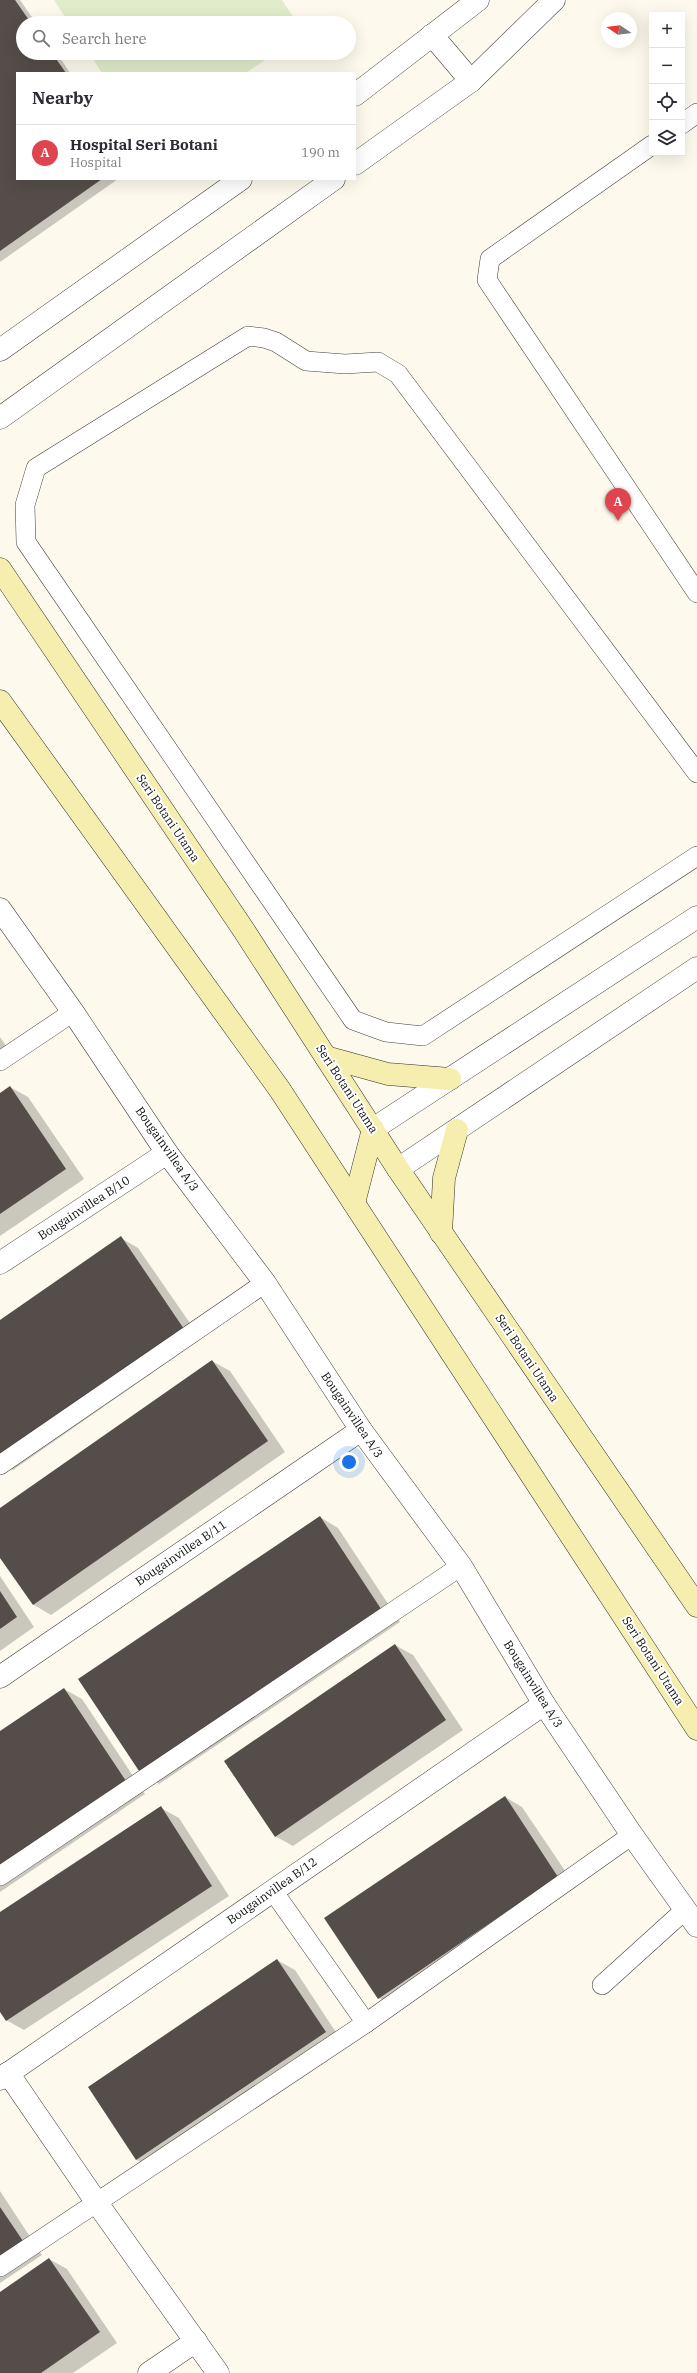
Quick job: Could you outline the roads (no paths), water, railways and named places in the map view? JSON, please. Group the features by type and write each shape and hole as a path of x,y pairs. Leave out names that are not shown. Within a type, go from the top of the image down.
{"main road":[{"name":"Seri Botani Utama","path":"0,569 243,929 398,1170 697,1606"},
{"name":"Seri Botani Utama","path":"0,701 280,1090 697,1729"},
{"path":"326,1057 388,1074 450,1079"},
{"path":"354,1202 361,1167 373,1129"},
{"path":"441,1232 444,1178 457,1130"},
{"path":"328,1164 398,1170"}],"street":[{"path":"356,94 432,34 478,0"},
{"path":"356,163 471,81 554,0"},
{"path":"432,34 471,81"},
{"path":"0,350 240,180"},
{"path":"0,418 333,180"},
{"name":"Bougainvillea A/3","path":"0,909 73,1012 168,1152 264,1283 361,1430 461,1566 544,1704 632,1835 691,1917"},
{"path":"373,1129 697,917"},
{"path":"398,1170 697,968"},
{"name":"Bougainvillea B/10","path":"0,1263 168,1152"},
{"name":"Bougainvillea B/11","path":"0,1677 361,1430"},
{"name":"Bougainvillea B/12","path":"4,2076 544,1704"},
{"path":"4,2076 218,2373"},
{"path":"149,2373 196,2341"}],"lane":[{"path":"685,122 697,113"},
{"path":"649,147 490,259 487,280 697,592"},
{"path":"697,773 398,374 378,362 345,364 306,361 276,342 248,336 36,468 25,505 26,542 353,1020 386,1032 423,1036 697,856"},
{"path":"0,1061 73,1012"},
{"path":"0,1465 264,1283"},
{"path":"0,1876 461,1566"},
{"path":"0,2267 366,2023 632,1835"},
{"path":"273,1890 366,2023"},
{"path":"602,1985 691,1917"}],"place":[{"name":"Hospital Seri Botani","path":"618,521"}]}
